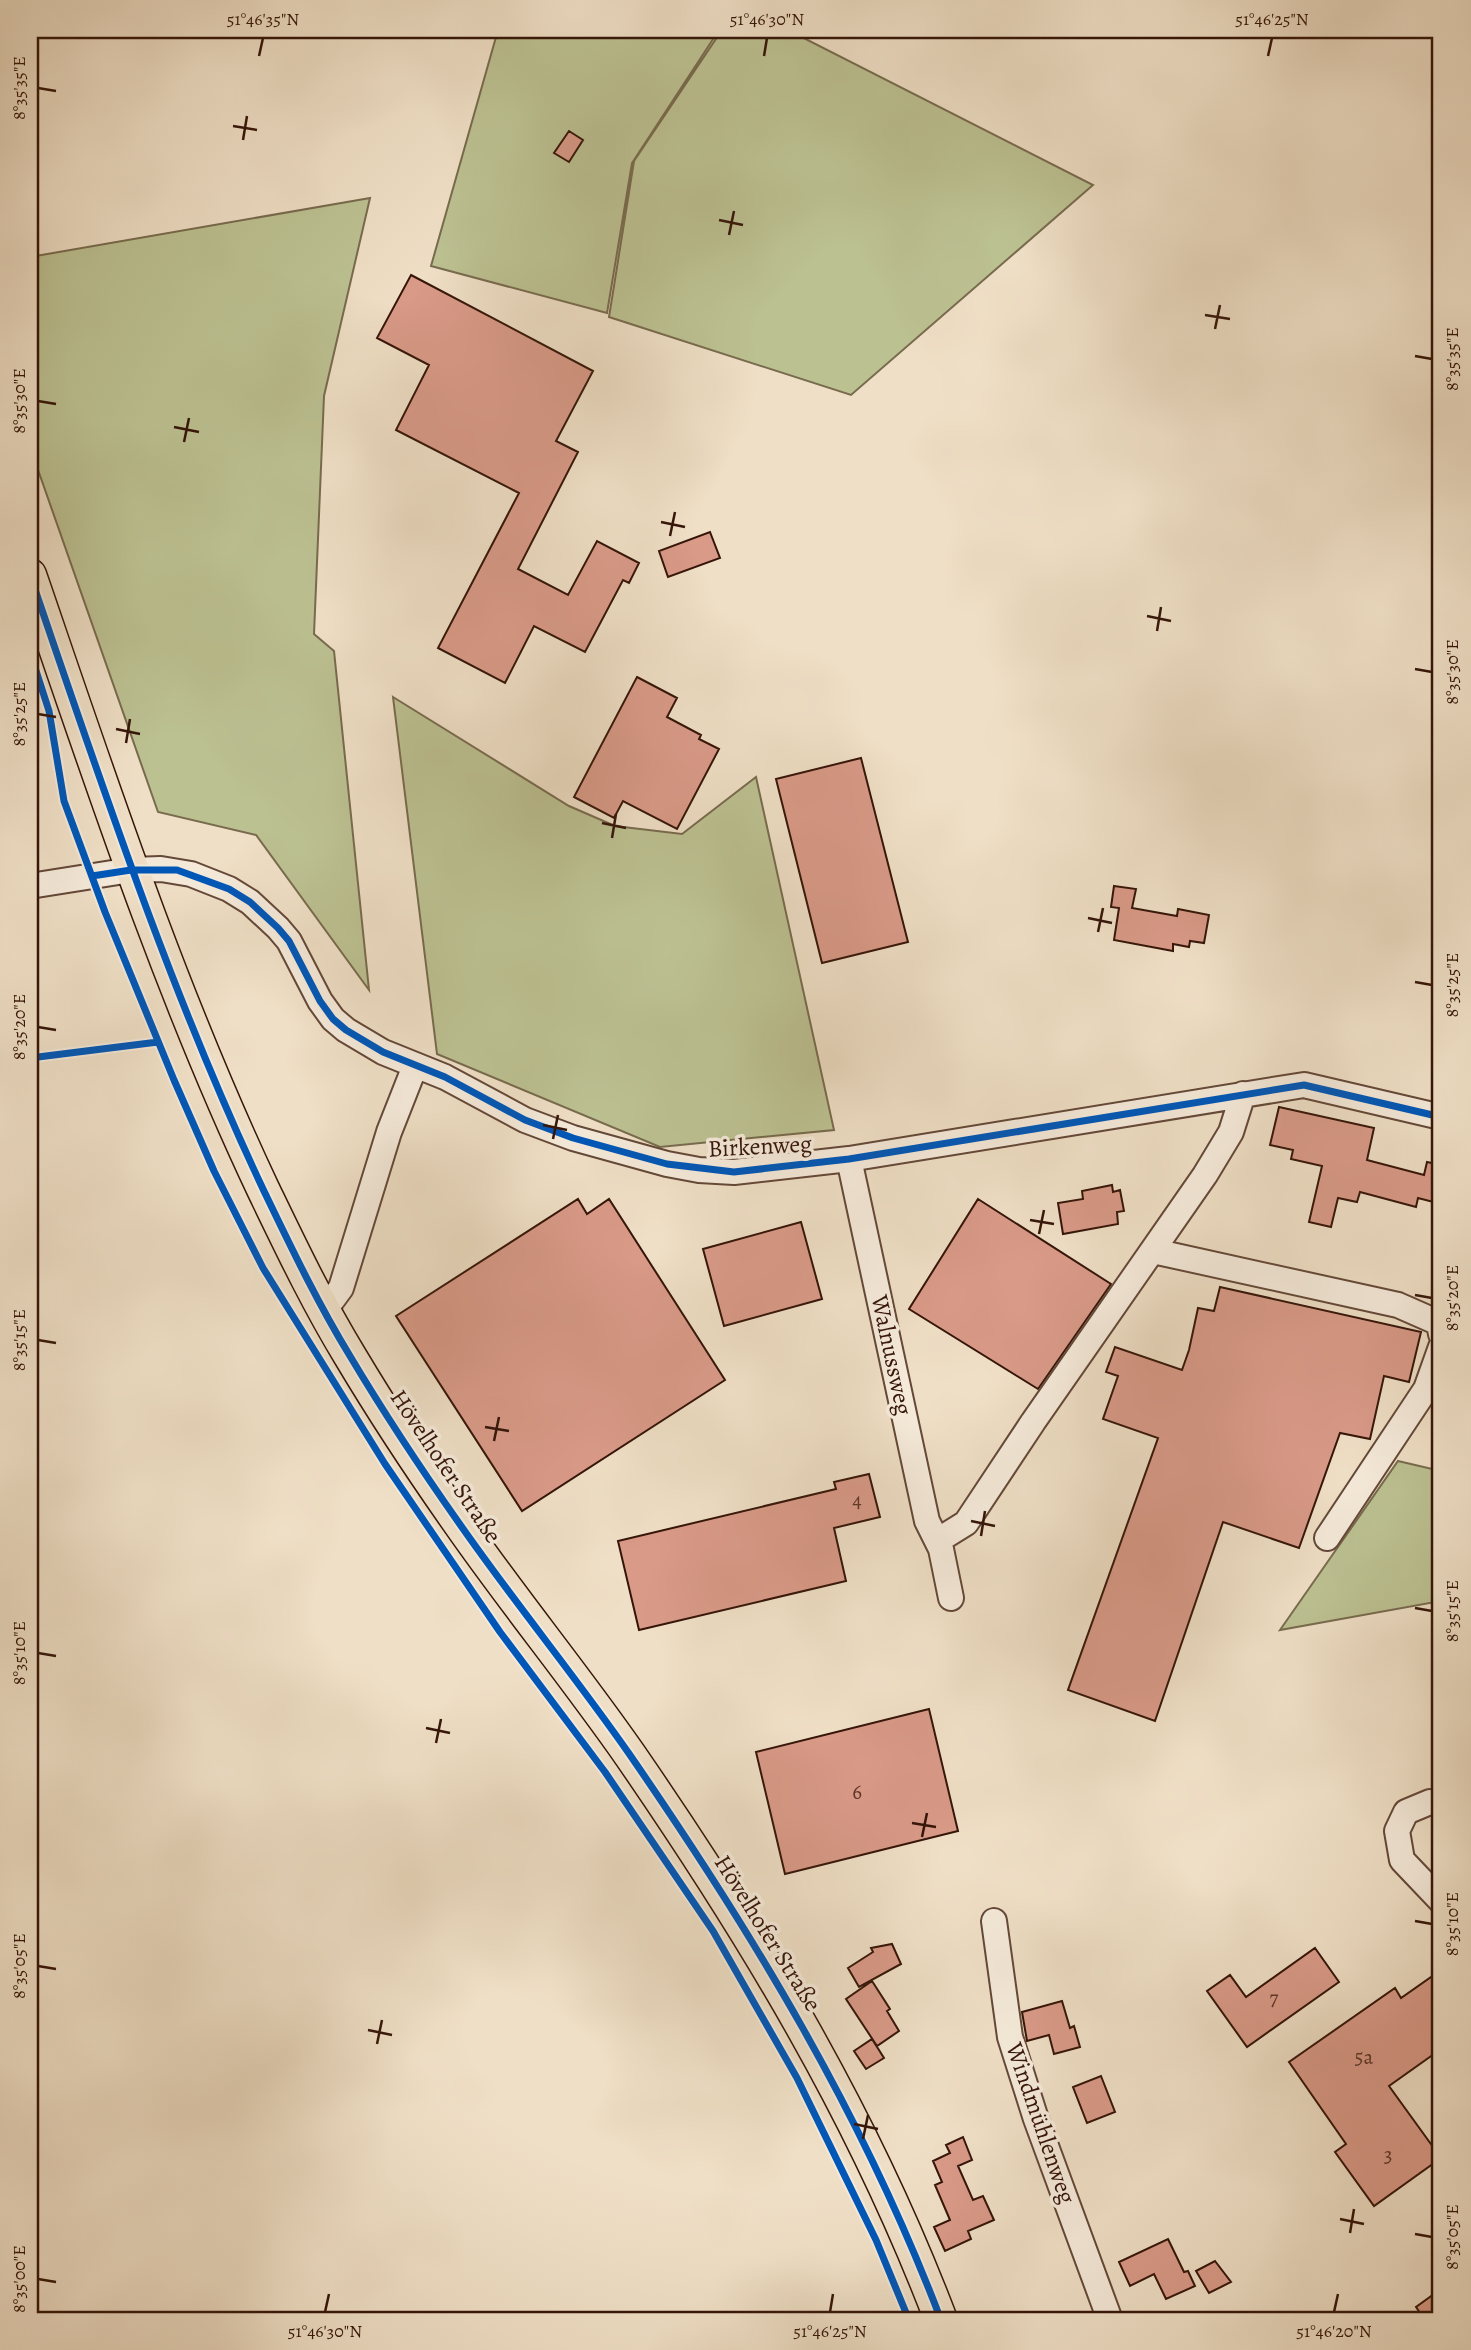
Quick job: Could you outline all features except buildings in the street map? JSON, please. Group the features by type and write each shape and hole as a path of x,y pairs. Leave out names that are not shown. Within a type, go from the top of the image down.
{"main road":[{"name":"Hövelhofer Straße","path":"30,575 131,870 201,1052 241,1142 324,1311 357,1368 460,1525 628,1754 732,1908 784,1991 865,2145 904,2229 941,2320"}],"street":[{"name":"Birkenweg","path":"30,886 131,870 177,870 229,889 250,902 289,941 320,1001 345,1030 383,1052 445,1077 525,1120 573,1138 667,1164 734,1172 849,1159 1304,1085 1441,1117"},
{"path":"324,1311 341,1288 389,1132 415,1066"},
{"path":"951,1598 939,1545 966,1523 1205,1175 1231,1132 1243,1094"},
{"name":"Walnussweg","path":"849,1159 928,1521 939,1545"},
{"path":"1153,1251 1398,1305 1439,1323 1441,1334"},
{"path":"1327,1538 1426,1389 1441,1347"},
{"path":"1441,1805 1430,1802 1406,1812 1397,1831 1402,1860 1441,1901"},
{"name":"Windmühlenweg","path":"994,1921 1010,2037 1036,2119 1110,2320"}],"green space":[{"path":"498,30 719,30 632,163 607,313 431,266"},
{"path":"722,30 788,30 1093,185 851,395 609,317 634,161"},
{"path":"370,198 324,396 314,634 334,651 369,990 256,835 158,812 30,447 30,257"},
{"path":"393,697 569,806 615,826 682,834 756,777 834,1130 660,1147 437,1054"},
{"path":"1398,1461 1441,1471 1441,1601 1280,1630"}],"cycle path":[{"path":"30,575 138,885 197,1038 263,1189 315,1294 363,1377 417,1461 480,1552 630,1755 720,1890 803,2028 841,2099 877,2171 941,2320"},
{"path":"30,652 49,711 64,801 105,912 214,1171 263,1268 385,1464 500,1632 605,1772 713,1931 797,2078 876,2240 909,2320"},
{"path":"92,876 131,870 177,870 229,889 250,902 289,941 320,1001 333,1019 346,1030 383,1052 445,1077 525,1120 573,1138 667,1164 734,1172 849,1159 1304,1085 1441,1117"},
{"path":"30,1058 158,1042"}]}
